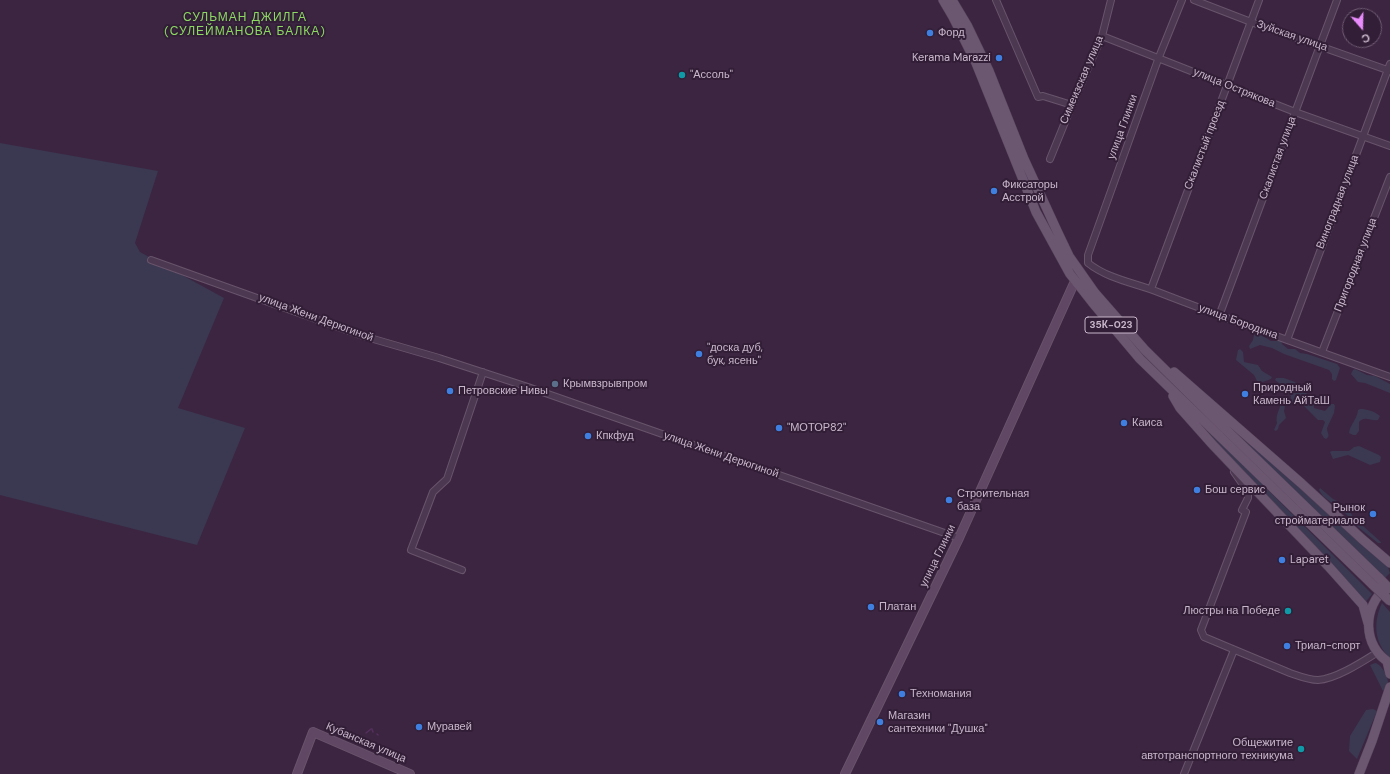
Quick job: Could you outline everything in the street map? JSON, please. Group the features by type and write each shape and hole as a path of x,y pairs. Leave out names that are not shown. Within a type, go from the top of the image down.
{"main road":[{"name":"35К-023","path":"942,0 953,17 976,64 1036,212 1075,281 1140,359 1170,389 1376,581 1390,589"},
{"name":"35К-023","path":"952,0 967,25 989,71 1024,159 1069,256 1095,293 1155,359 1376,581 1390,601"},
{"name":"улица Глинки","path":"845,774 959,538 1075,281"},
{"path":"1155,359 1179,375 1390,563"},
{"path":"1170,389 1180,408 1222,455 1363,605 1371,639 1378,652 1388,662 1390,674"},
{"path":"1368,623 1372,606 1384,590 1390,585"},
{"path":"1359,774 1390,691"},
{"name":"Кубанская улица","path":"297,774 313,732 410,774"}],"street":[{"path":"996,0 1038,97 1043,96 1072,105"},
{"name":"Симеизская улица","path":"1050,159 1102,36 1111,0"},
{"name":"улица Глинки","path":"1088,263 1088,255 1159,57 1182,0"},
{"name":"Зуйская улица","path":"1194,0 1251,22 1389,68"},
{"name":"Скалистый проезд","path":"1151,289 1260,0"},
{"name":"Скалистая улица","path":"1219,316 1337,0"},
{"name":"улица Острякова","path":"1102,36 1159,57 1295,112 1390,146"},
{"name":"Виноградная улица","path":"1287,340 1389,68"},
{"name":"Пригородная улица","path":"1322,352 1390,177"},
{"name":"улица Жени Дерюгиной","path":"151,260 363,336 483,372 959,538"},
{"name":"улица Бородина","path":"1088,263 1103,273 1151,289 1219,316 1389,375"},
{"path":"462,570 411,550 433,492 447,479 483,372"},
{"path":"1222,455 1248,492 1248,498 1242,510 1246,512 1201,630 1204,637 1290,673 1316,680 1335,676 1378,652"},
{"path":"1184,774 1234,650"}],"shaded area":[{"path":"0,143 158,171 135,243 140,252 224,298 178,408 245,428 197,545 0,495"},
{"path":"1254,335 1261,335 1271,341 1281,341 1282,344 1288,349 1295,349 1300,353 1337,364 1340,368 1336,380 1334,381 1332,379 1332,374 1329,370 1284,354 1272,348 1260,345 1250,349 1249,346"},
{"path":"1240,349 1243,352 1244,362 1258,365 1262,371 1272,377 1271,379 1260,383 1257,381 1254,375 1236,360 1238,350"},
{"path":"1355,369 1367,375 1375,376 1390,384 1390,393 1365,383 1358,382 1351,374"},
{"path":"1276,378 1284,378 1295,382 1313,398 1314,408 1325,411 1331,404 1334,404 1334,413 1327,428 1329,436 1326,439 1321,433 1325,422 1323,420 1318,420 1300,402 1295,402 1291,405 1291,396 1275,380"},
{"path":"1286,401 1284,411 1286,418 1279,425 1276,431 1274,430 1277,423 1277,415 1281,402"},
{"path":"1365,409 1380,416 1378,420 1361,420 1359,422 1359,431 1356,435 1353,435 1349,433 1358,410"},
{"path":"1221,418 1386,562 1390,573 1384,579 1220,420"},
{"path":"1209,431 1372,594 1365,603 1207,433"},
{"path":"1359,446 1379,455 1381,457 1380,462 1370,465 1348,455 1333,459 1330,452 1349,451 1354,447"},
{"path":"1320,488 1333,499 1346,506 1354,518 1381,543 1378,543 1358,527 1346,514 1323,496 1319,490"},
{"path":"1382,603 1390,612 1390,658 1381,646 1378,639 1376,625"},
{"path":"1375,663 1383,669 1387,676 1388,687 1383,691 1370,665"},
{"path":"1373,709 1377,711 1357,759 1349,751 1350,736 1366,710"}],"waterway":[{"path":"366,733 371,729 373,732"}],"place":[{"name":"Форд","path":"930,33"},
{"name":"Kerama Marazzi","path":"999,58"},
{"name":"\"Ассоль\"","path":"682,75"},
{"name":"Фиксаторы Асстрой","path":"994,191"},
{"name":"\"доска дуб, бук, ясень\"","path":"699,354"},
{"name":"Крымвзрывпром","path":"555,384"},
{"name":"Петровские Нивы","path":"450,391"},
{"name":"Природный Камень АйТаШ","path":"1245,394"},
{"name":"Каиса","path":"1124,423"},
{"name":"\"МОТОР82\"","path":"779,428"},
{"name":"Кпкфуд","path":"588,436"},
{"name":"Бош сервис","path":"1197,490"},
{"name":"Строительная база","path":"949,500"},
{"name":"Рынок стройматериалов","path":"1373,514"},
{"name":"Laparet","path":"1282,560"},
{"name":"Платан","path":"871,607"},
{"name":"Люстры на Победе","path":"1288,611"},
{"name":"Триал-спорт","path":"1287,646"},
{"name":"Техномания","path":"902,694"},
{"name":"Магазин сантехники \"Душка\"","path":"880,722"},
{"name":"Муравей","path":"419,727"},
{"name":"Общежитие автотранспортного техникума","path":"1301,749"}],"district":[{"name":"СУЛЬМАН ДЖИЛГА (СУЛЕЙМАНОВА БАЛКА)","path":"245,25"}]}
